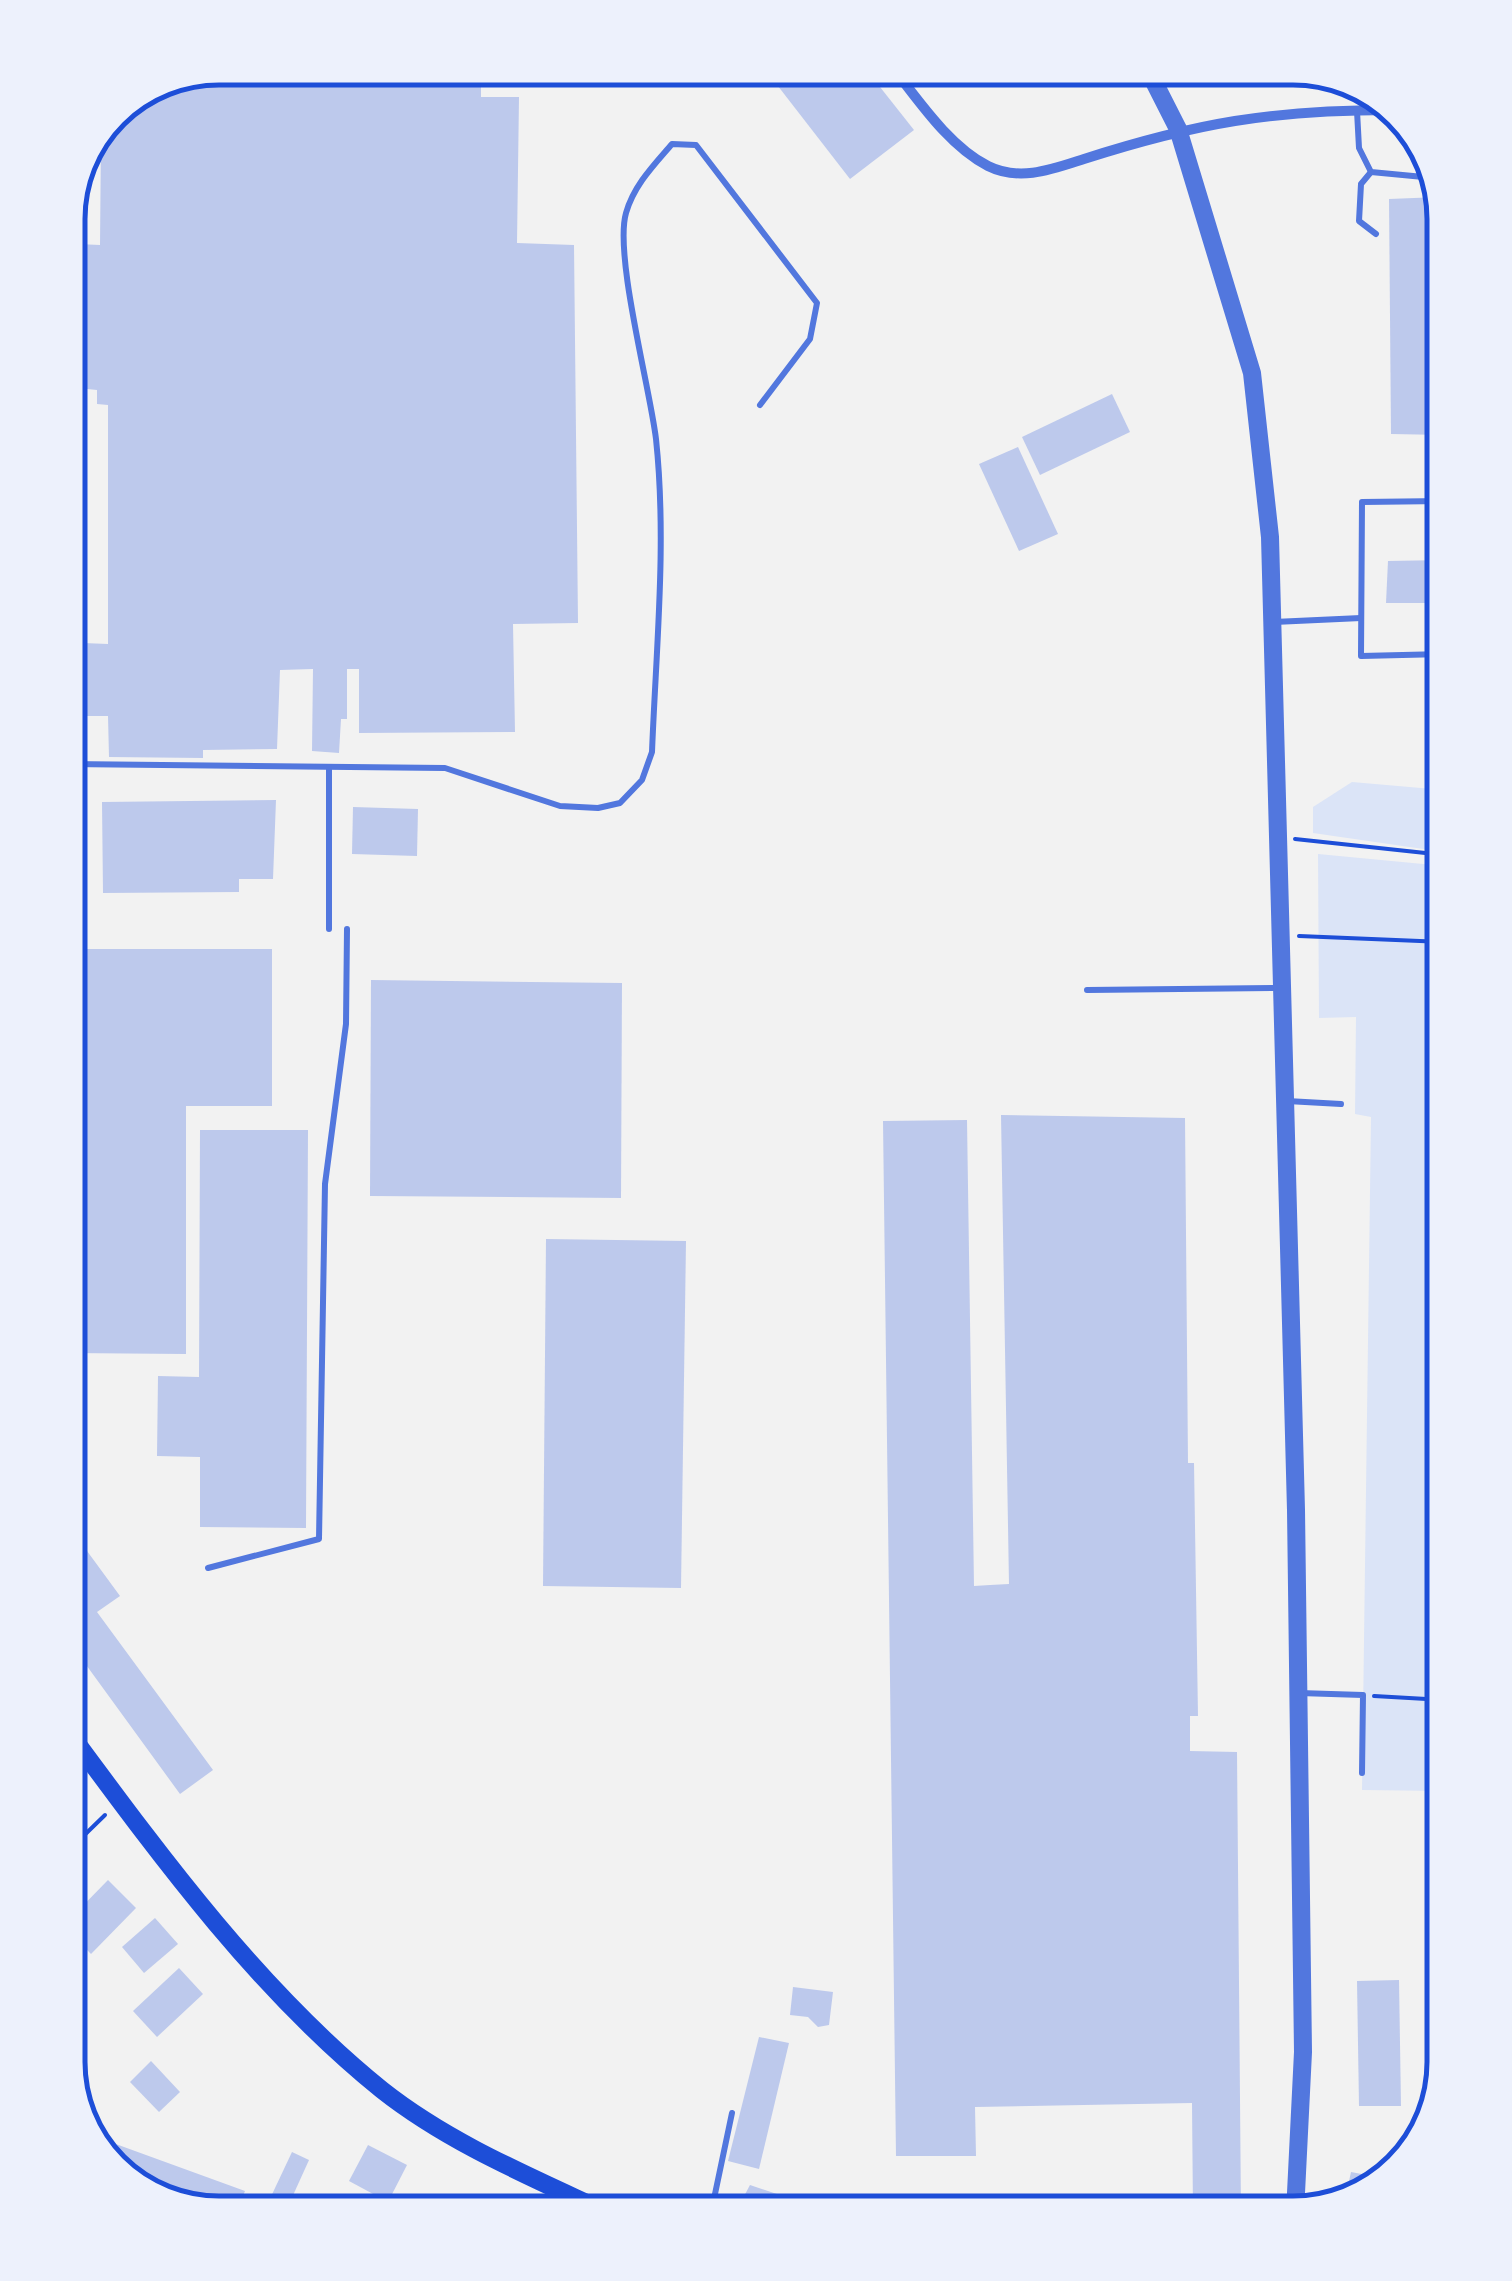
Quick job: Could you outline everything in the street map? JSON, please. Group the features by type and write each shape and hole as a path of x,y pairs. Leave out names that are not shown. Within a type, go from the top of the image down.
{"main road":[{"path":"85,1754 219,1926 314,2028 383,2090 506,2166 571,2196"}],"street":[{"path":"907,85 952,138 987,166 1013,174 1038,173 1178,129 1256,115 1370,110"},
{"path":"1156,85 1178,129 1252,373 1270,536 1298,1693 1303,2052 1296,2196"}],"lane":[{"path":"1357,110 1359,148 1371,172"},
{"path":"85,764 445,768 560,806 620,803 642,780 652,752 659,570 656,440 626,261 625,215 640,180 672,144 696,145 817,302 810,338 760,405"},
{"path":"1371,172 1420,177"},
{"path":"1371,172 1362,184 1359,221 1376,234"},
{"path":"1427,500 1362,502 1360,618 1361,656 1427,654"},
{"path":"1272,622 1360,618"},
{"path":"329,767 329,929"},
{"path":"208,1568 319,1539 325,1184 346,1024 347,929"},
{"path":"1087,990 1282,988"},
{"path":"1286,1101 1340,1104"},
{"path":"1298,1693 1363,1696 1362,1773"},
{"path":"715,2196 732,2112"}],"path":[{"path":"1279,837 1427,853"},
{"path":"1281,936 1427,941"},
{"path":"1363,1696 1427,1699"},
{"path":"85,1835 120,1802"}],"shaded area":[{"path":"1352,782 1427,789 1427,850 1313,833 1313,807"},
{"path":"1318,854 1427,864 1427,1791 1362,1790 1371,1117 1355,1114 1356,1017 1319,1018"}],"building":[{"path":"219,85 481,85 481,97 519,97 517,243 574,245 578,623 513,624 515,732 359,733 359,669 347,669 347,719 341,719 339,753 312,751 313,669 280,670 277,749 203,750 203,758 109,757 108,716 85,716 85,643 108,644 108,405 97,404 97,390 85,389 85,244 100,245 101,157 131,118 168,95"},
{"path":"777,85 878,85 914,130 850,179"},
{"path":"1425,198 1426,202 1427,435 1391,434 1389,199"},
{"path":"1112,394 1130,432 1040,475 1022,437"},
{"path":"1018,447 1058,534 1019,551 979,464"},
{"path":"1427,560 1427,603 1386,603 1388,561"},
{"path":"276,800 273,879 239,879 239,892 103,893 102,802"},
{"path":"353,807 418,809 417,856 352,854"},
{"path":"85,949 272,949 272,1106 186,1106 186,1354 85,1353"},
{"path":"371,980 622,983 621,1198 370,1196"},
{"path":"1001,1115 1185,1118 1188,1463 1194,1463 1198,1716 1190,1716 1190,1751 1237,1752 1241,2196 1193,2196 1192,2103 975,2107 976,2156 896,2156 883,1121 967,1120 974,1586 1009,1584"},
{"path":"200,1130 308,1130 306,1528 200,1527 200,1457 157,1456 158,1376 199,1377"},
{"path":"546,1239 686,1241 681,1588 543,1586"},
{"path":"85,1548 120,1596 97,1612 213,1770 180,1794 85,1663"},
{"path":"108,1880 136,1908 91,1954 85,1948 85,1904"},
{"path":"155,1918 178,1944 144,1973 122,1947"},
{"path":"179,1968 203,1994 157,2037 133,2011"},
{"path":"1399,1980 1401,2106 1359,2106 1357,1981"},
{"path":"793,1987 833,1992 829,2025 818,2027 808,2017 790,2015"},
{"path":"759,2037 789,2043 759,2169 728,2161"},
{"path":"151,2061 180,2092 159,2112 130,2082"},
{"path":"113,2143 245,2191 243,2196 210,2196 176,2189 131,2163"},
{"path":"368,2145 407,2165 391,2196 377,2196 349,2181"},
{"path":"292,2152 309,2160 293,2196 271,2196"},
{"path":"1351,2172 1365,2175 1360,2178 1348,2184"},
{"path":"750,2185 783,2196 744,2196"}]}
